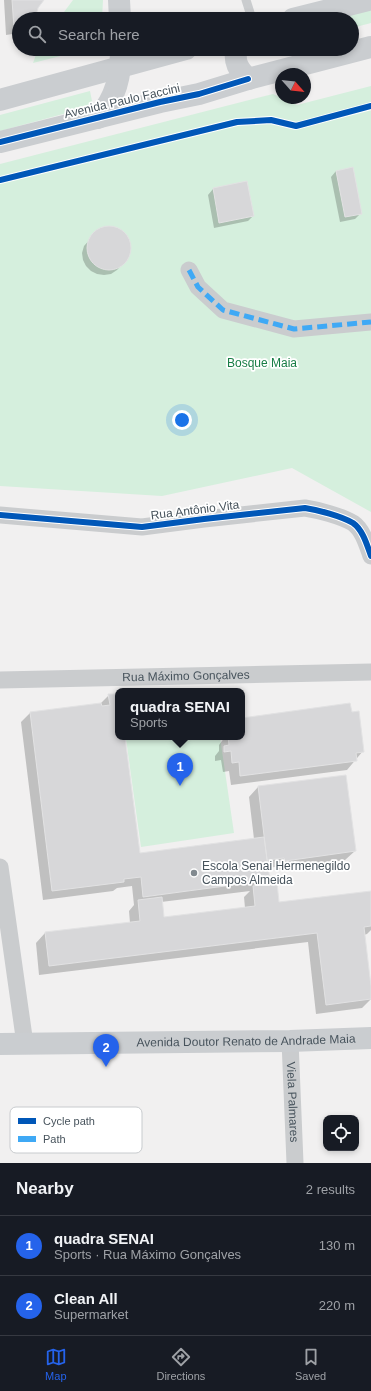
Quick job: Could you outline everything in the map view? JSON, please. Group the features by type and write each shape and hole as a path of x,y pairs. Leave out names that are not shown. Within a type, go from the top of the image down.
{"main road":[{"path":"119,0 120,12"},
{"path":"312,12 333,4 368,0"},
{"name":"Avenida Paulo Faccini","path":"359,50 371,47"},
{"path":"0,100 121,58 135,56"},
{"path":"235,56 238,70 248,79"},
{"name":"Avenida Paulo Faccini","path":"0,142 160,102 199,94 248,79 336,56"},
{"path":"98,118 105,110 114,94 121,58"},
{"name":"Avenida Doutor Renato de Andrade Maia","path":"0,1044 290,1041 371,1038"}],"street":[{"path":"189,270 198,287 223,310 294,329 371,322"},
{"name":"Rua Antônio Vita","path":"0,515 142,527 305,508 317,510 353,523 361,532 368,545 371,556"},
{"name":"Rua Máximo Gonçalves","path":"0,680 371,672"},
{"path":"0,866 25,1044"},
{"name":"Viela Palmares","path":"290,1041 295,1163"}],"lane":[{"path":"246,0 250,12"}],"green space":[{"path":"73,0 103,0 102,12 64,12"},
{"path":"371,7 371,23 359,26 359,12 352,12"},
{"path":"36,56 60,56 33,63"},
{"name":"Bosque Maia","path":"371,86 371,512 292,468 162,496 0,486 0,164 273,94 275,95 275,104 311,104 311,101"},
{"path":"90,91 93,106 0,131 0,115"},
{"path":"126,740 220,740 234,833 141,847"}],"building":[{"path":"12,0 44,0 37,12 13,12"},
{"path":"353,167 362,214 345,217 336,171"},
{"path":"247,181 254,216 219,223 213,188"},
{"path":"105,226 113,226 125,232 131,244 131,252 125,264 113,270 105,270 93,264 87,252 87,244 93,232"},
{"path":"108,694 115,694 115,740 125,740 140,853 264,837 270,880 143,897 141,877 124,879 124,882 52,891 30,712 101,703 102,706 110,705"},
{"path":"350,703 352,712 359,711 364,752 356,753 357,761 240,776 239,762 232,763 231,751 224,752 224,746 229,745 228,740 245,740 245,718"},
{"path":"346,775 356,851 285,861 284,858 267,860 258,786"},
{"path":"277,883 279,902 371,891 371,926 364,927 371,986 371,999 326,1005 317,933 49,966 45,932 140,921 138,900 162,897 164,917 255,906 253,886"}],"marked path":[{"path":"189,270 198,287 223,310 294,329 371,322"}],"cycle path":[{"path":"0,142 160,102 199,94 248,79"},
{"path":"0,180 237,122 271,120 296,126 371,106"},
{"path":"0,515 142,527 305,508 342,518 353,523 362,534 371,556"}],"place":[{"name":"quadra SENAI","path":"180,786"},
{"name":"Escola Senai Hermenegildo Campos Almeida","path":"194,873"},
{"name":"Clean All","path":"106,1067"}]}
